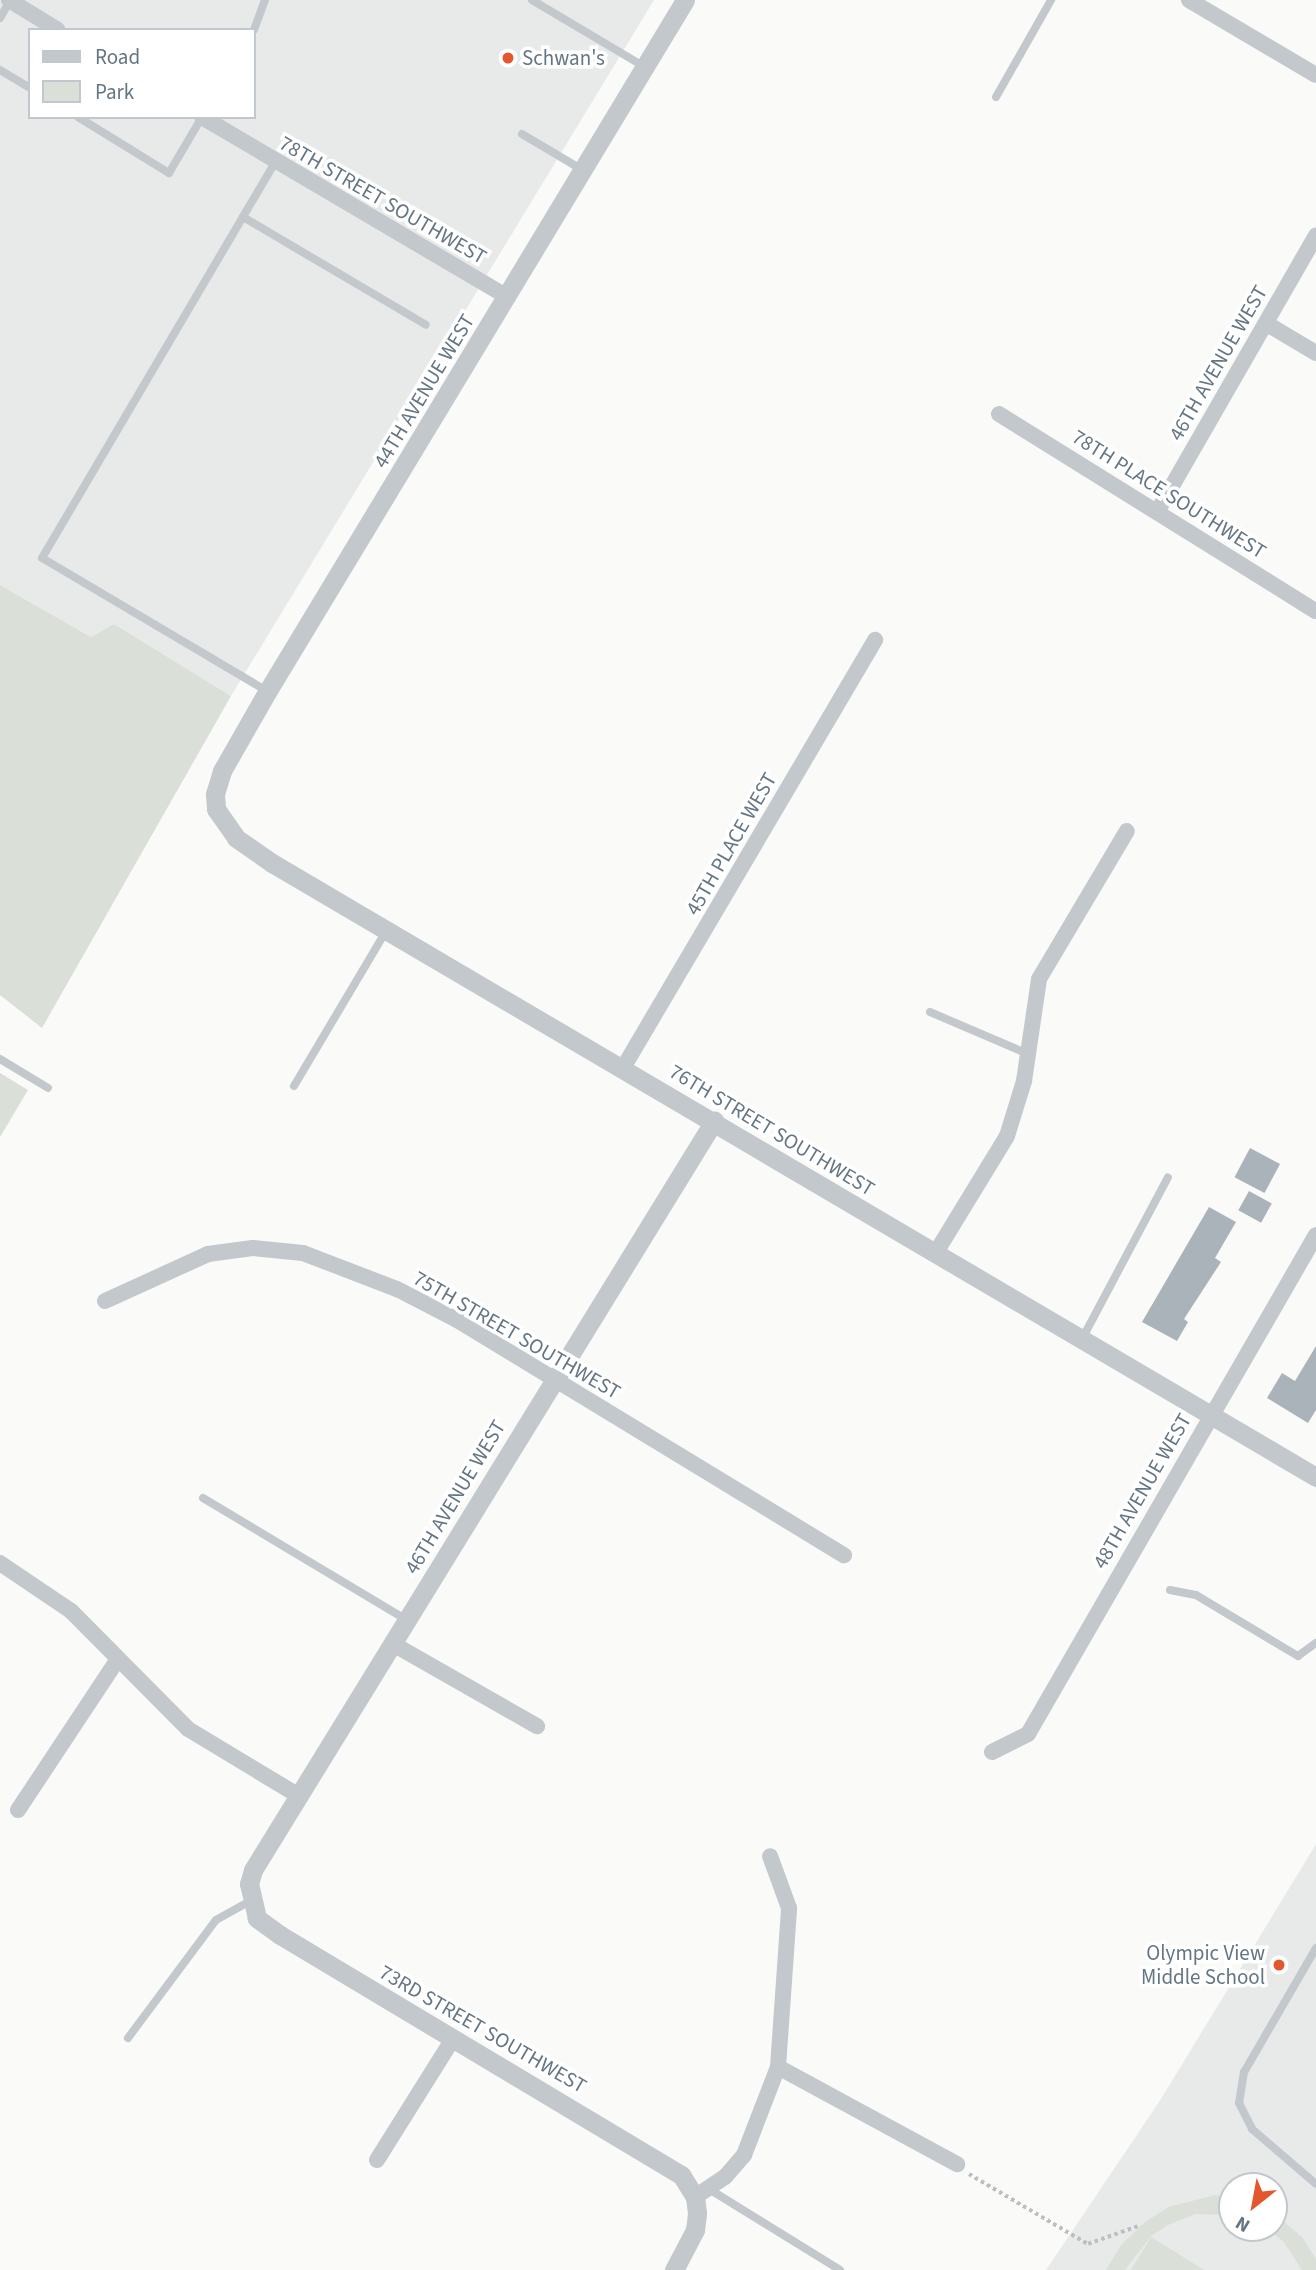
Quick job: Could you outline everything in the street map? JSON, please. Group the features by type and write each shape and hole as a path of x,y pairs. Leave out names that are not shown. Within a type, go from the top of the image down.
{"street":[{"path":"10,0 55,28"},
{"name":"44TH AVENUE WEST","path":"216,810 215,794 222,771 267,692 685,0"},
{"path":"1189,0 1316,75"},
{"name":"78TH STREET SOUTHWEST","path":"205,119 507,297"},
{"name":"46TH AVENUE WEST","path":"1157,512 1316,236"},
{"path":"1267,324 1316,353"},
{"name":"78TH PLACE SOUTHWEST","path":"999,414 1316,611"},
{"name":"45TH PLACE WEST","path":"623,1068 875,640"},
{"name":"76TH STREET SOUTHWEST","path":"216,810 236,838 1316,1477"},
{"path":"935,1254 1007,1136 1028,1054 1039,979 1127,831"},
{"name":"46TH AVENUE WEST","path":"250,1900 253,1870 714,1121"},
{"name":"48TH AVENUE WEST","path":"992,1752 1028,1734 1316,1235"},
{"name":"75TH STREET SOUTHWEST","path":"104,1301 208,1254 253,1248 303,1253 397,1289 553,1379 844,1555"},
{"path":"0,1563 71,1611 188,1729 299,1796"},
{"path":"393,1644 537,1726"},
{"path":"19,1810 118,1658"},
{"path":"674,2270 695,2230 702,2193 744,2155 778,2067 789,1908 770,1856"},
{"name":"73RD STREET SOUTHWEST","path":"250,1900 257,1918 280,1935 669,2165 702,2193"},
{"path":"377,2160 453,2039"},
{"path":"778,2067 957,2164"}],"lane":[{"path":"0,18 10,0"},
{"path":"255,28 265,0"},
{"path":"532,0 645,67"},
{"path":"996,97 1051,0"},
{"path":"0,71 28,87"},
{"path":"81,119 169,173 201,119"},
{"path":"522,134 583,170"},
{"path":"267,692 41,558 275,162"},
{"path":"243,217 426,325"},
{"path":"294,1086 387,929"},
{"path":"930,1012 1028,1054"},
{"path":"0,1059 48,1088"},
{"path":"1082,1339 1168,1177"},
{"path":"203,1498 407,1620"},
{"path":"1170,1590 1196,1595 1298,1657 1316,1643"},
{"path":"128,2038 216,1920 250,1900"},
{"path":"1316,1948 1244,2072 1239,2103 1252,2129 1316,2184"},
{"path":"702,2193 840,2270"}],"path":[{"path":"957,2164 988,2189 1015,2198 1088,2244 1141,2225"}],"shaded area":[{"path":"0,0 654,0 231,696 114,624 91,637 0,585"},
{"name":"Olympic View Middle School","path":"1316,1844 1316,2270 1046,2270 1161,2099"}],"green space":[{"path":"0,585 91,637 114,624 231,696 42,1028 0,995"},
{"path":"0,1073 28,1090 0,1137"},
{"path":"1218,2196 1218,2215 1195,2214 1168,2225 1151,2236 1125,2270 1106,2270 1121,2245 1145,2222 1169,2207"},
{"path":"1288,2225 1302,2237 1316,2259 1316,2270 1302,2270 1284,2242 1288,2242"},
{"path":"1151,2237 1204,2270 1131,2270"}],"building":[{"path":"1250,1148 1280,1164 1265,1193 1235,1177"},
{"path":"1249,1191 1272,1204 1261,1223 1238,1210"},
{"path":"1209,1207 1236,1222 1215,1258 1221,1262 1184,1319 1188,1322 1177,1341 1142,1322"},
{"path":"1316,1346 1316,1410 1308,1423 1267,1398 1282,1373 1295,1381"}],"place":[{"name":"Schwan's","path":"508,58"},
{"name":"Olympic View Middle School","path":"1279,1965"}]}
